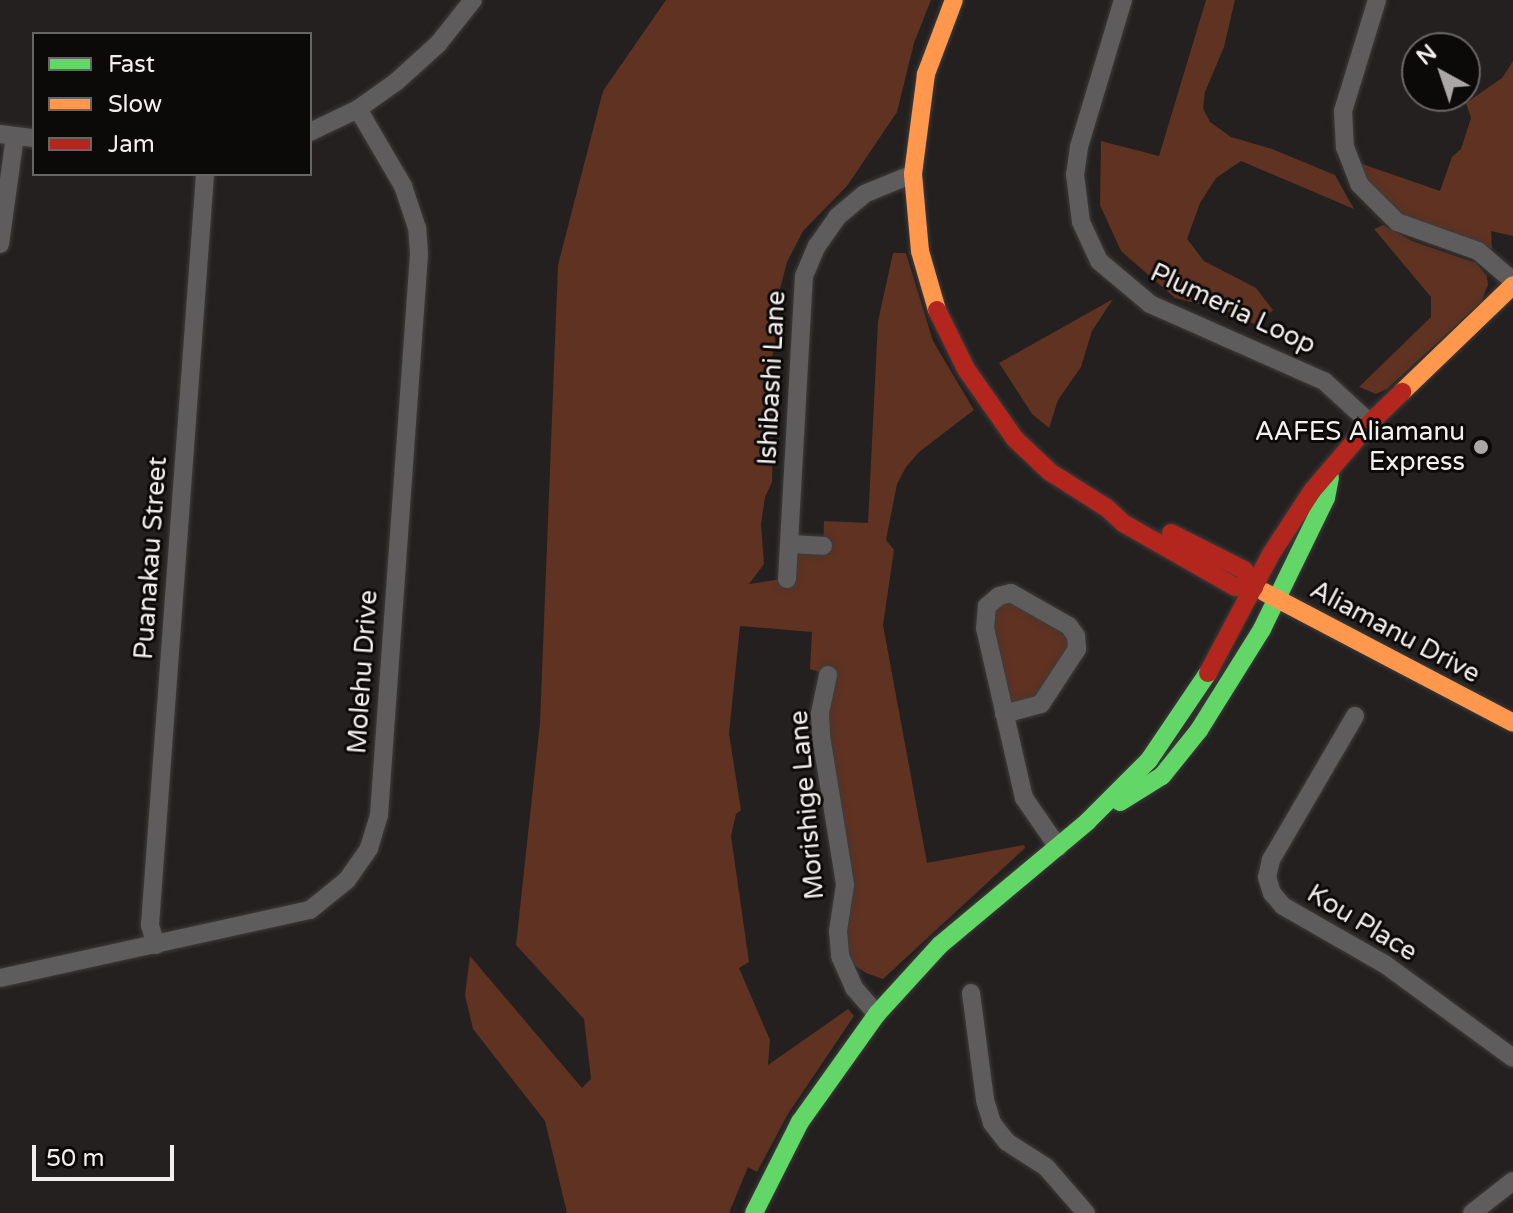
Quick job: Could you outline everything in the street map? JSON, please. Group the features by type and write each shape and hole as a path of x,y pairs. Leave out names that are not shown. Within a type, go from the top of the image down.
{"street":[{"path":"312,131 358,109 426,56 473,0"},
{"path":"913,174 926,74 954,0"},
{"name":"Plumeria Loop","path":"1123,0 1079,147 1075,174 1081,222 1099,261 1150,304 1324,381 1370,423"},
{"path":"754,1213 800,1122 877,1014 940,945 1087,822 1149,760 1206,678 1254,587 1312,491 1330,474 1370,423 1513,283 1478,251 1397,222 1359,184 1345,147 1343,111 1377,0"},
{"name":"Molehu Drive","path":"0,978 310,910 347,880 361,864 375,831 419,254 417,228 403,186 358,109"},
{"path":"0,244 16,136"},
{"name":"Aliamanu Drive","path":"913,174 914,208 928,288 966,369 1015,439 1050,472 1107,508 1123,523 1235,587 1254,587 1513,723"},
{"name":"Ishibashi Lane","path":"787,579 804,276 817,246 837,217 864,194 913,174"},
{"name":"Puanakau Street","path":"156,945 150,925 205,176"},
{"path":"1087,822 1162,776 1199,730 1262,629 1326,498 1330,474"},
{"path":"789,544 823,546"},
{"path":"1004,714 1041,704 1077,649 1077,639 1069,626 1011,593 991,601 984,619 1004,714 1024,798 1058,847"},
{"name":"Morishige Lane","path":"828,675 820,714 845,885 838,931 840,956 854,988 877,1014"},
{"name":"Kou Place","path":"1355,716 1271,860 1267,877 1272,893 1283,906 1386,965 1513,1058"},
{"path":"971,993 985,1100 992,1123 1007,1142 1046,1167 1086,1213"},
{"path":"1472,1213 1513,1181"}],"shaded area":[{"path":"666,0 931,0 914,43 897,112 847,186 803,231 787,262 774,312 775,343 768,376 774,397 772,482 765,497 761,524 764,564 749,584 787,578 789,544 823,546 824,521 868,523 878,321 893,253 906,253 933,341 974,410 919,452 906,467 897,484 886,540 894,550 883,625 927,863 1024,845 1025,848 883,979 866,973 840,956 841,918 821,736 828,675 810,669 812,632 740,626 729,734 741,810 736,814 731,836 749,962 739,968 770,1040 768,1065 848,1009 854,1016 788,1114 757,1172 748,1167 729,1213 567,1213 545,1121 473,1029 465,995 470,956 582,1088 591,1079 584,1019 516,945 540,723 558,265 603,91"},
{"path":"1206,0 1235,0 1224,47 1205,92 1203,108 1210,122 1231,137 1272,149 1335,175 1354,209 1241,161 1216,178 1200,203 1187,239 1204,261 1256,288 1273,310 1257,325 1223,310 1175,298 1121,251 1100,205 1101,141 1159,156"},
{"path":"1513,61 1513,236 1491,231 1492,248 1485,257 1397,222 1348,159 1440,191 1452,157 1461,149 1471,118 1469,112 1481,112 1481,93 1502,78"},
{"path":"1383,225 1412,241 1476,263 1487,276 1488,285 1481,302 1387,389 1376,394 1359,387 1431,317 1431,297 1374,229"},
{"path":"1113,299 1092,331 1081,367 1058,400 1049,428 1032,414 999,363"},
{"path":"1002,595 1076,636 1048,697 1005,714 985,628"}],"traffic: fast":[{"path":"1120,802 1162,776 1199,730 1262,629 1326,498 1330,477"},
{"path":"754,1213 800,1122 877,1014 940,945 1087,822 1149,760 1208,673"}],"traffic: slow":[{"path":"937,310 920,251 913,174 926,74 954,0"},
{"path":"1402,392 1513,285"},
{"path":"1264,592 1513,723"}],"traffic: jam":[{"path":"937,310 966,369 1015,439 1050,472 1107,508 1123,523 1235,587 1254,587"},
{"path":"1208,673 1271,554 1312,491 1370,423 1402,392"},
{"path":"1171,533 1244,570 1254,587"}],"place":[{"name":"AAFES Aliamanu Express","path":"1481,447"}]}
